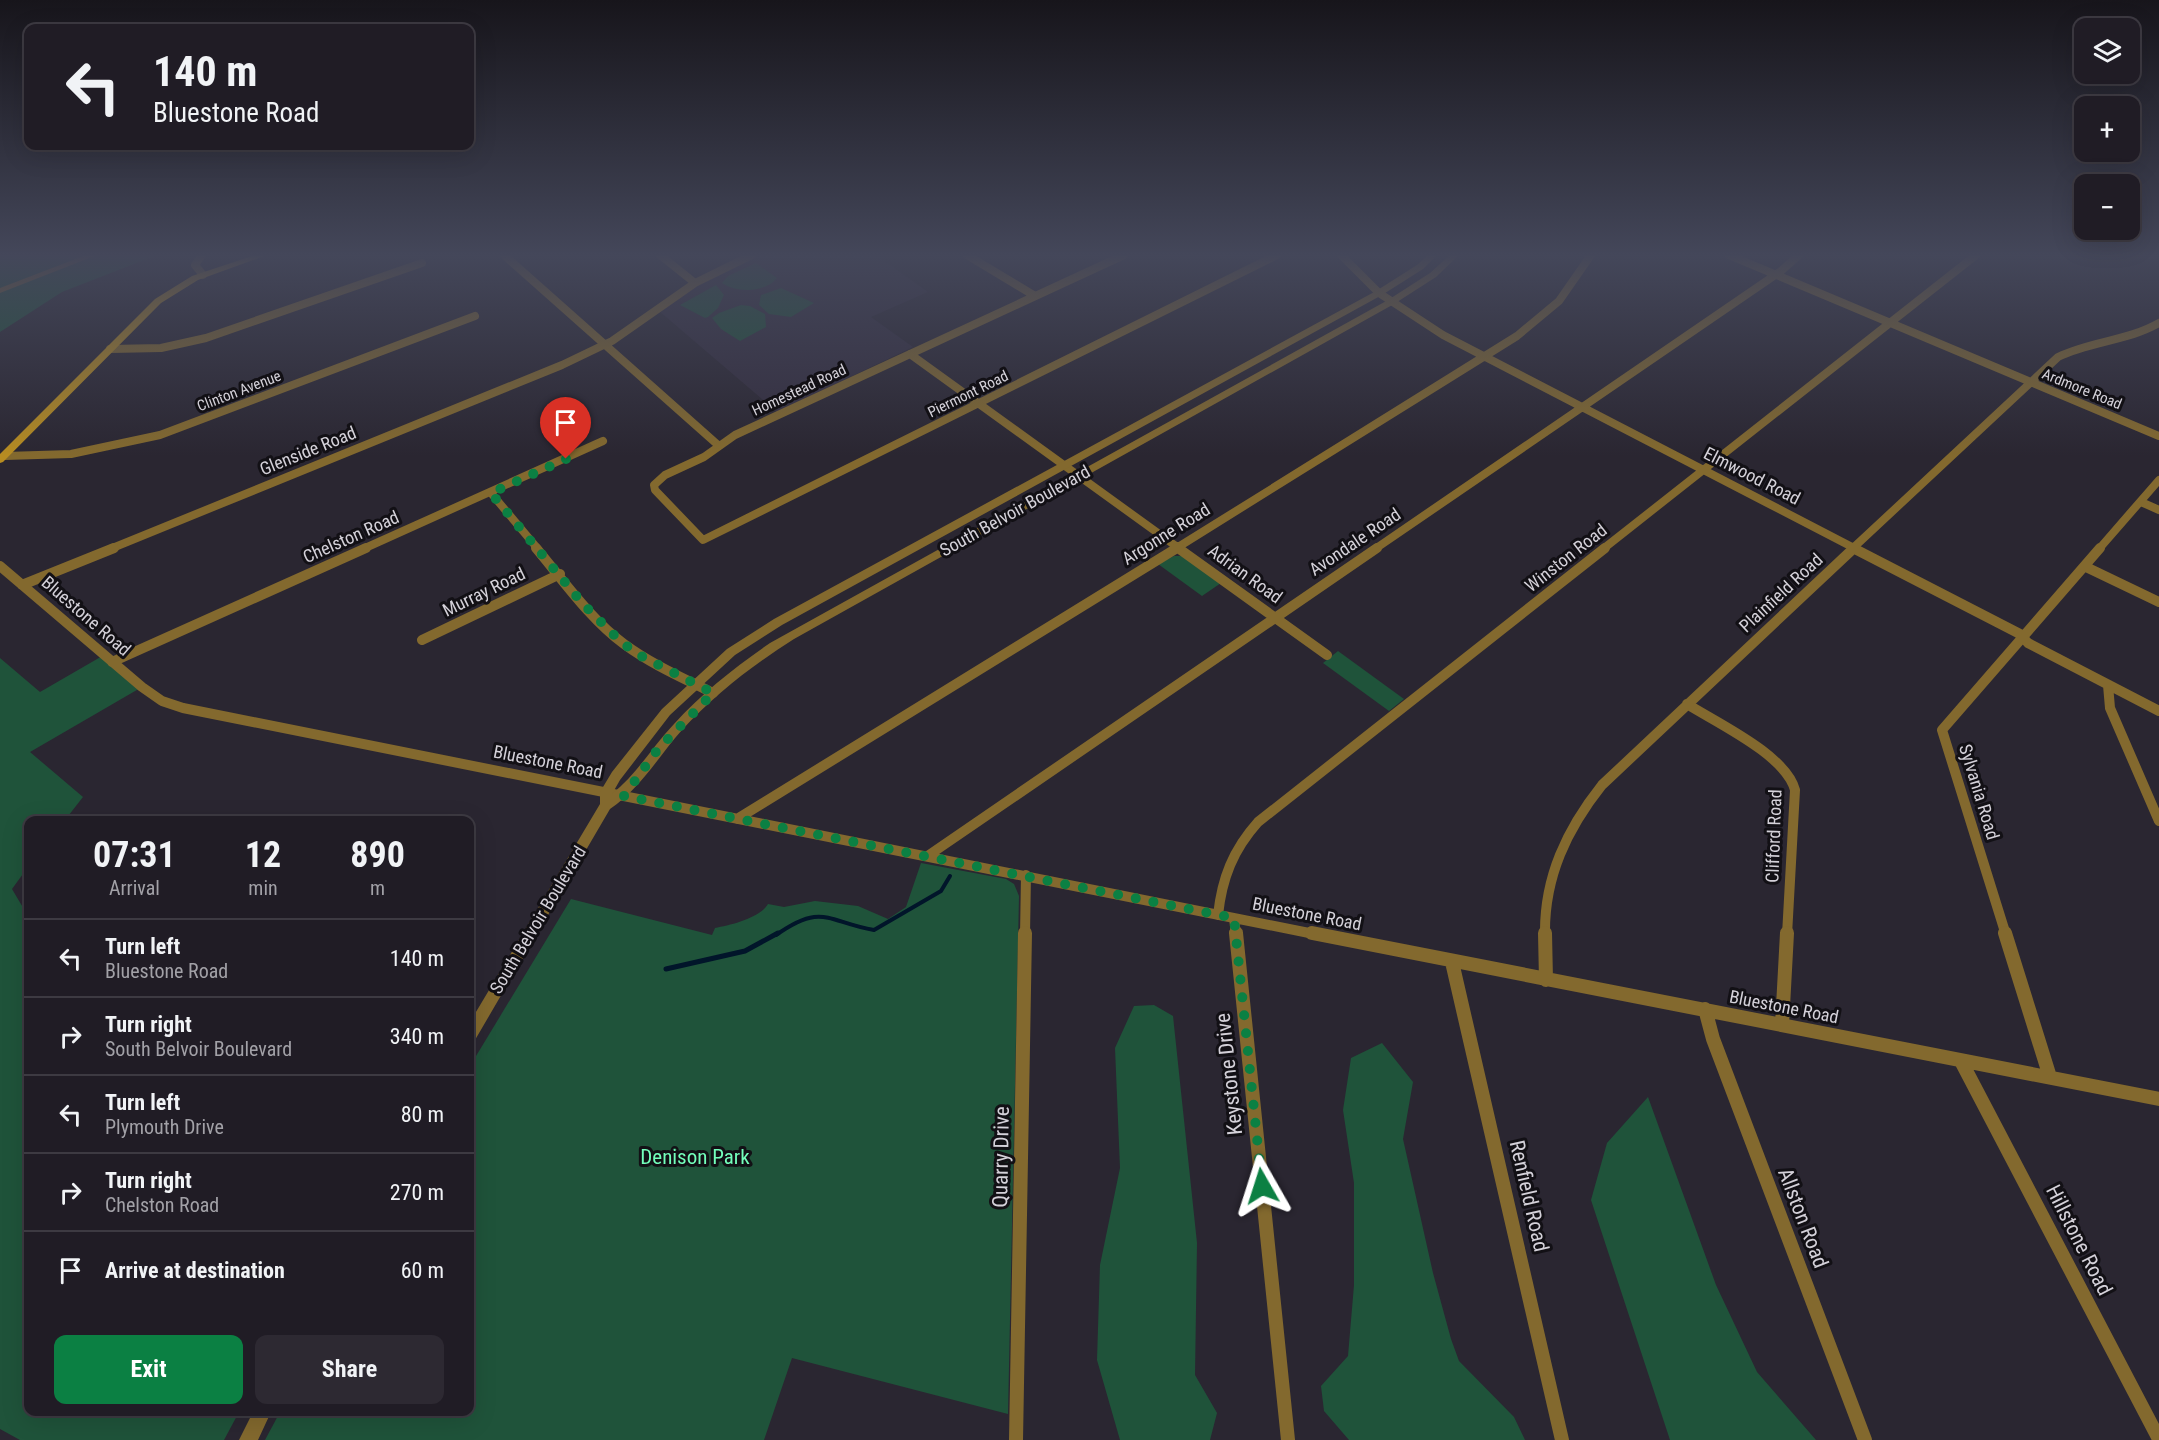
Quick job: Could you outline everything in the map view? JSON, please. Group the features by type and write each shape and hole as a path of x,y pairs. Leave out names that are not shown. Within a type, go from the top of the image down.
{"main road":[{"path":"2,458 137,322"}],"street":[{"path":"110,349 161,348 206,338 252,322"},
{"name":"Clinton Avenue","path":"2,458 71,454 160,435 459,322"},
{"path":"579,322 718,445"},
{"name":"Glenside Road","path":"22,585 538,375 605,345 638,322"},
{"name":"Homestead Road","path":"654,485 665,475 704,457 718,445 979,322"},
{"name":"Piermont Road","path":"654,485 658,495 703,540 1142,322"},
{"name":"South Belvoir Boulevard","path":"474,1028 644,737 694,684 731,652 778,622 1326,322"},
{"name":"South Belvoir Boulevard","path":"624,796 658,749 713,693 751,661 790,636 1355,322"},
{"name":"Elmwood Road","path":"1425,322 1485,358 1854,547 2024,638 2028,643 2159,711"},
{"name":"Argonne Road","path":"737,819 1485,358 1536,322"},
{"name":"Avondale Road","path":"929,855 1705,322"},
{"name":"Ardmore Road","path":"1889,323 2159,436"},
{"name":"Winston Road","path":"1218,915 1225,869 1243,837 1258,822 1889,323"},
{"name":"Plainfield Road","path":"1546,980 1545,923 1548,891 1571,830 1590,799 1607,779 2030,382 2068,351 2133,335 2159,323"},
{"name":"Adrian Road","path":"910,354 1327,655"},
{"name":"Chelston Road","path":"112,662 603,441"},
{"name":"Sylvania Road","path":"2050,1077 1942,730 2086,567 2159,480"},
{"path":"491,493 599,622 621,642 641,656 713,693"},
{"path":"2141,502 2159,510"},
{"name":"Bluestone Road","path":"0,566 112,662 162,701 183,708 606,799 624,796 929,855 1452,962 1705,1009 2159,1099"},
{"path":"2086,567 2159,602"},
{"name":"Murray Road","path":"422,640 560,574"},
{"path":"2108,685 2110,708 2159,822"},
{"name":"Clifford Road","path":"1687,705 1785,768 1796,789 1782,1024"},
{"name":"Quarry Drive","path":"1016,1440 1026,875"},
{"name":"Keystone Drive","path":"1234,918 1288,1440"},
{"name":"Renfield Road","path":"1452,962 1562,1440"},
{"name":"Allston Road","path":"1705,1009 1713,1040 1866,1440"},
{"name":"Hillstone Road","path":"1961,1061 2159,1439"},
{"path":"248,1440 260,1416"}],"shaded area":[{"path":"672,322 878,322 913,347 777,412"}],"green space":[{"path":"0,322 15,322 0,332"},
{"path":"715,322 766,322 766,327 740,341 721,329"},
{"path":"1174,556 1182,556 1221,583 1202,596 1158,564"},
{"path":"1338,651 1404,699 1389,711 1323,663"},
{"path":"104,655 142,687 30,752 83,797 68,816 24,816 24,872 12,889 24,909 24,1416 237,1416 224,1440 20,1440 0,1429 0,658 40,692"},
{"name":"Denison Park","path":"921,863 1006,879 1014,884 1019,896 1008,1414 792,1358 764,1440 265,1440 278,1416 474,1416 474,1059 571,899 712,935 715,928 752,917 768,904 784,907 815,901 858,906 888,919 906,907"},
{"path":"1154,1005 1173,1016 1197,1243 1195,1375 1217,1413 1210,1440 1120,1440 1097,1360 1100,1265 1120,1168 1115,1048 1134,1006"},
{"path":"1382,1043 1413,1082 1403,1139 1433,1273 1451,1339 1459,1361 1514,1417 1525,1440 1349,1440 1324,1411 1321,1386 1348,1356 1354,1285 1354,1183 1343,1110 1351,1058"},
{"path":"1648,1097 1716,1285 1757,1372 1816,1440 1670,1440 1591,1200 1607,1143"}],"waterway":[{"path":"776,935 792,925 815,917 835,919 874,930 941,891 950,876"},
{"path":"666,969 745,951 778,933"}],"route":[{"path":"566,459 491,493 583,604 621,642 641,656 713,693 658,749 624,796 1049,879 1234,918 1262,1186"}]}
